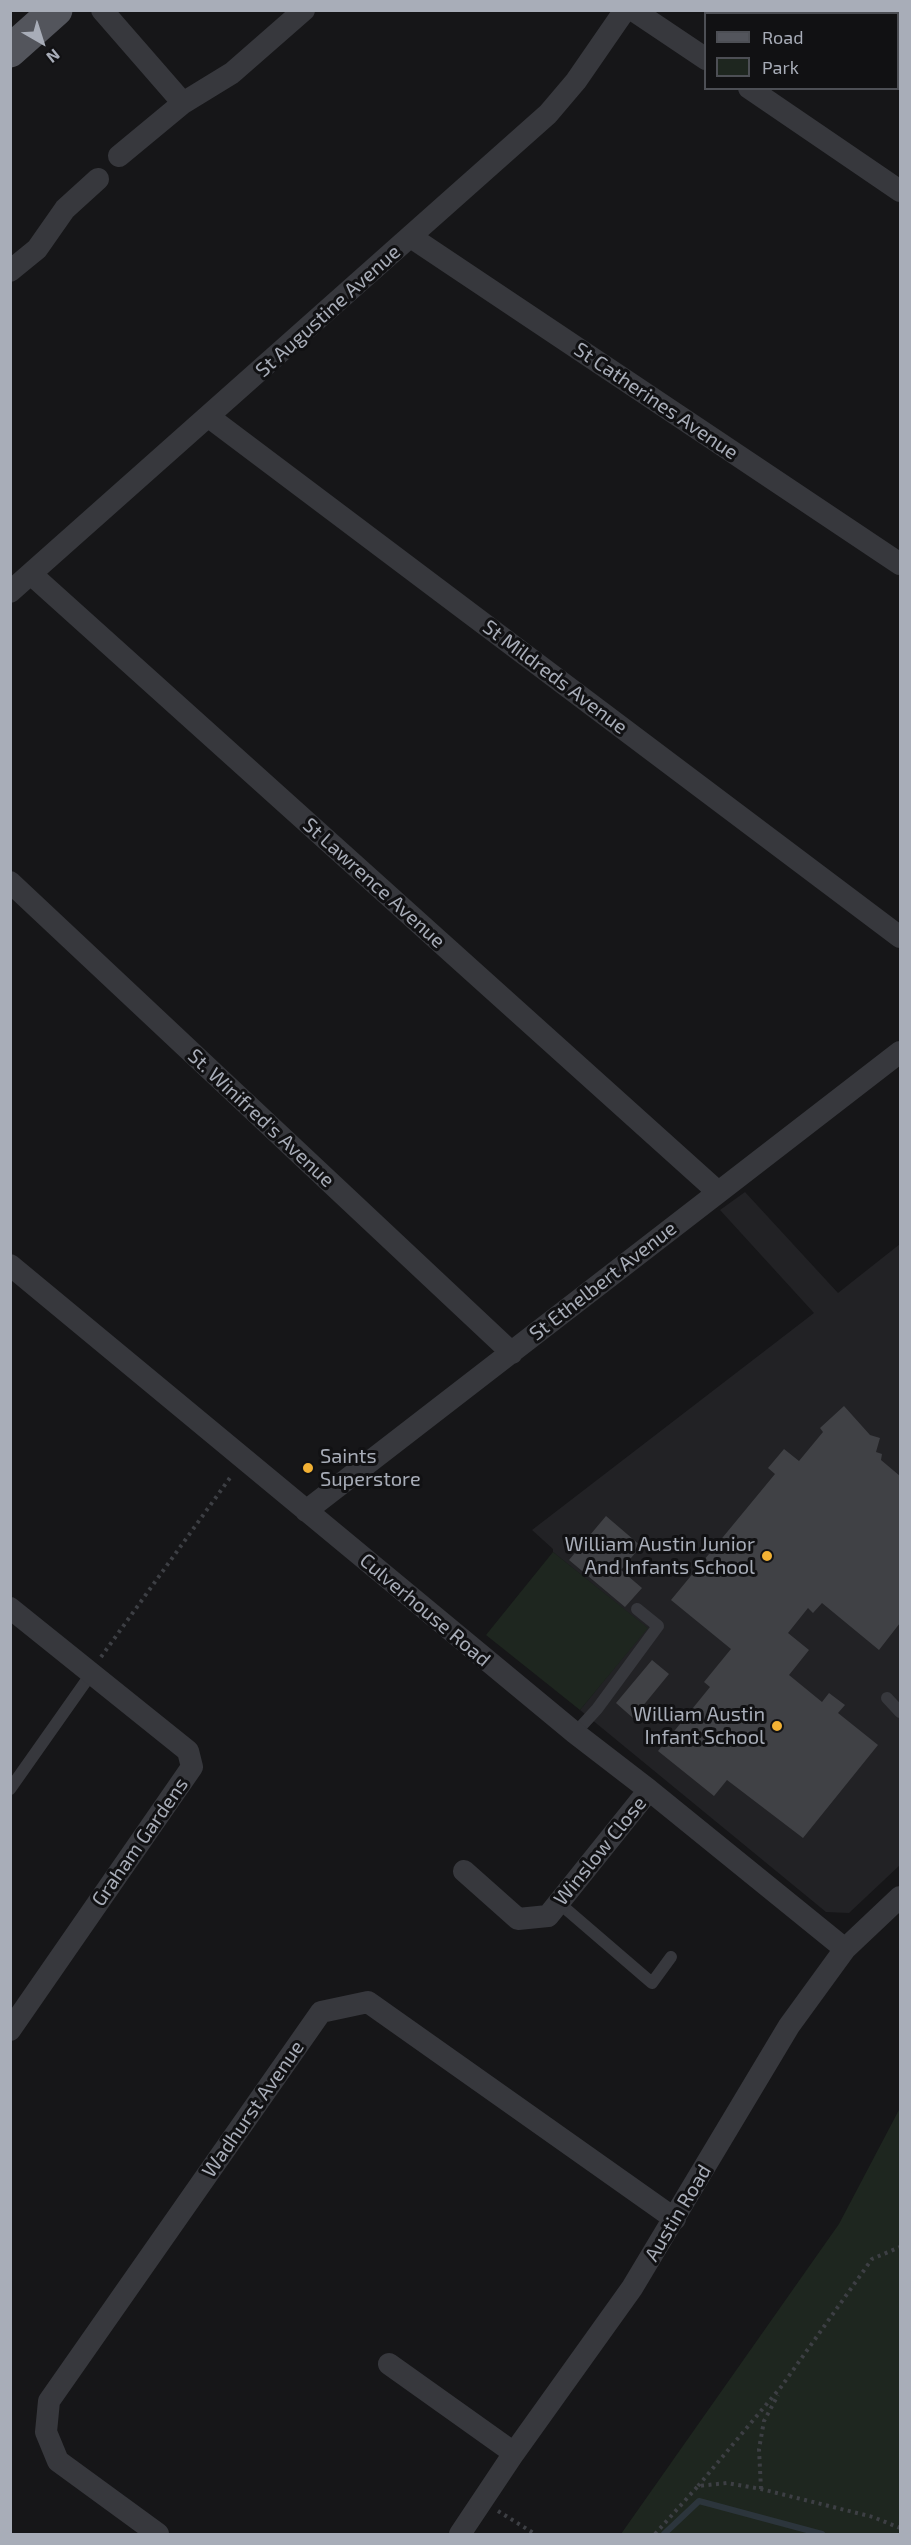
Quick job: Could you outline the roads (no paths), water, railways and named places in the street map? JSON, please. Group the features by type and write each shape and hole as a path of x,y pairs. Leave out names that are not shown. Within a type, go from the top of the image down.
{"main road":[{"path":"10,51 56,10"}],"street":[{"path":"102,10 183,103"},
{"path":"119,156 183,103 232,73 304,10"},
{"name":"St Augustine Avenue","path":"10,592 548,114 576,81 625,10"},
{"path":"633,10 704,58"},
{"path":"752,90 900,191"},
{"path":"10,271 37,249 65,209 98,179"},
{"name":"St Catherines Avenue","path":"411,237 900,564"},
{"name":"St Mildreds Avenue","path":"209,417 900,937"},
{"name":"St Lawrence Avenue","path":"31,574 718,1192"},
{"name":"St. Winifred's Avenue","path":"10,882 512,1353"},
{"name":"St Ethelbert Avenue","path":"306,1511 900,1052"},
{"name":"Culverhouse Road","path":"10,1265 575,1733 649,1790 844,1949"},
{"name":"Graham Gardens","path":"10,1608 188,1750 192,1767 10,2030"},
{"name":"Winslow Close","path":"464,1871 518,1919 548,1916 649,1790"},
{"name":"Austin Road","path":"460,2535 514,2453 632,2288 789,2026 844,1949 900,1897"},
{"name":"Wadhurst Avenue","path":"158,2535 58,2461 46,2432 50,2401 321,2012 368,2002 675,2219"},
{"path":"390,2364 514,2453"}],"lane":[{"path":"575,1733 597,1709 658,1626 637,1609"},
{"path":"10,1789 91,1674"},
{"path":"887,1698 900,1712"},
{"path":"559,1903 652,1983 671,1957"}],"waterway":[{"path":"664,2534 699,2501 822,2534"}],"place":[{"name":"Saints Superstore","path":"308,1468"},
{"name":"William Austin Junior And Infants School","path":"767,1556"},
{"name":"William Austin Infant School","path":"777,1726"}]}
